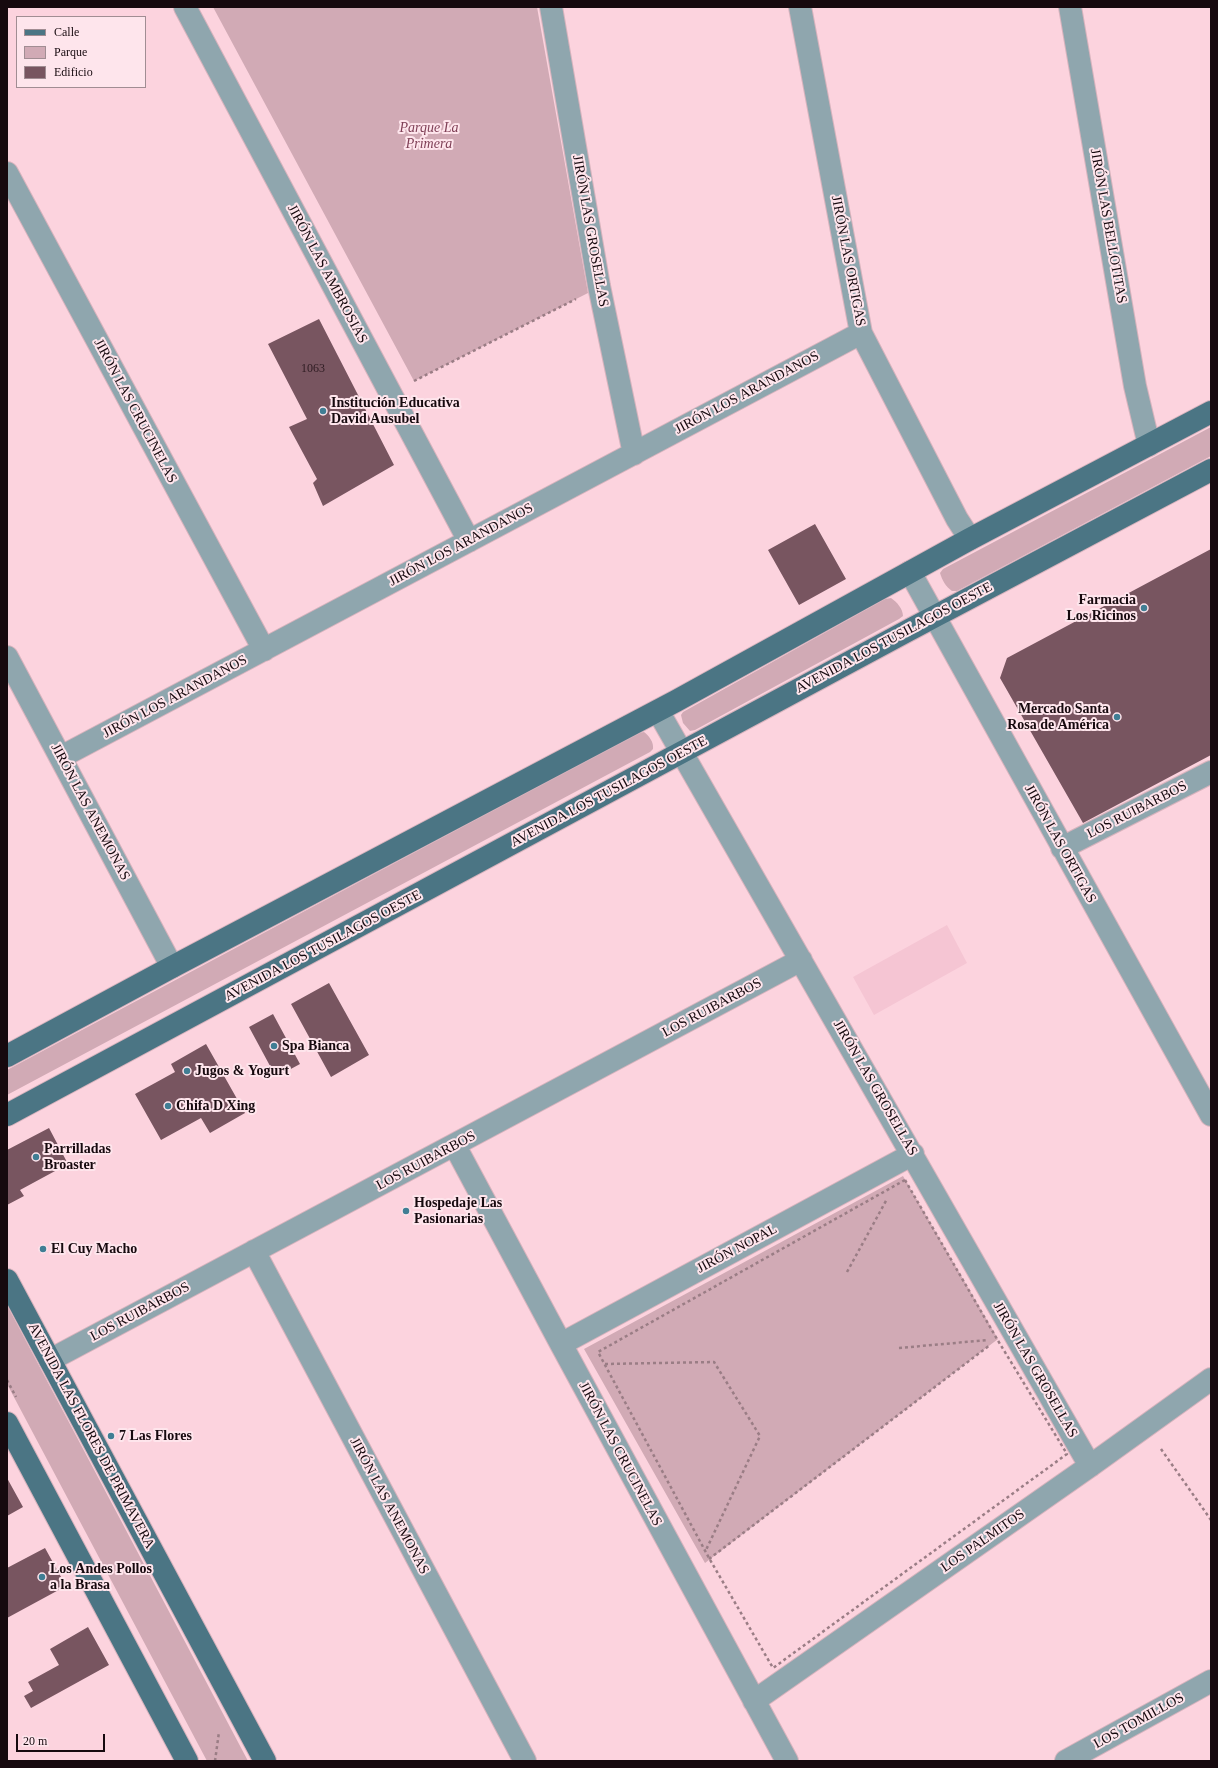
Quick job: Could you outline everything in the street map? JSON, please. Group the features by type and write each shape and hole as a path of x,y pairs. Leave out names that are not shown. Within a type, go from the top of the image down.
{"main road":[{"path":"7,1056 172,967 658,711 970,539 1211,412"},
{"name":"AVENIDA LOS TUSILAGOS OESTE","path":"7,1116 934,616 1211,470"},
{"name":"AVENIDA LAS FLORES DE PRIMAVERA","path":"7,1280 265,1761"},
{"path":"7,1423 187,1761"}],"street":[{"name":"JIRÓN LAS AMBROSIAS","path":"185,7 469,541"},
{"name":"JIRÓN LAS GROSELLAS","path":"551,7 598,286 634,454"},
{"name":"JIRÓN LAS ORTIGAS","path":"800,7 861,332 957,519 970,539"},
{"name":"JIRÓN LAS BELLOTITAS","path":"1070,7 1135,386 1149,445"},
{"name":"JIRÓN LAS CRUCINELAS","path":"7,173 264,650"},
{"name":"JIRÓN LOS ARANDANOS","path":"61,757 634,454 861,332"},
{"name":"JIRÓN LAS ORTIGAS","path":"910,572 1211,1115"},
{"name":"JIRÓN LAS ANEMONAS","path":"7,657 172,967"},
{"name":"JIRÓN LAS GROSELLAS","path":"658,711 913,1154 1004,1333 1090,1466"},
{"name":"LOS RUIBARBOS","path":"1062,848 1211,772"},
{"name":"LOS RUIBARBOS","path":"50,1360 455,1146 801,960"},
{"name":"JIRÓN LAS CRUCINELAS","path":"455,1146 787,1761"},
{"name":"JIRÓN NOPAL","path":"561,1344 913,1154"},
{"name":"JIRÓN LAS ANEMONAS","path":"254,1251 524,1761"},
{"name":"LOS PALMITOS","path":"754,1701 1090,1466 1211,1379"},
{"name":"LOS TOMILLOS","path":"1066,1761 1211,1681"}],"path":[{"path":"391,394 598,286"},
{"path":"598,1352 905,1180 1004,1333"},
{"path":"848,1272 894,1187"},
{"path":"898,1348 1004,1333"},
{"path":"686,1576 1004,1333"},
{"path":"605,1364 714,1362 760,1436 705,1551"},
{"path":"1145,1427 1211,1520"},
{"path":"709,1558 774,1668"}],"shaded area":[{"path":"947,925 967,963 874,1015 853,977"}],"green space":[{"name":"Parque La Primera","path":"213,7 537,7 588,293 414,381"},
{"path":"1211,427 1211,456 957,591 952,591 943,581 940,573 943,569"},
{"path":"891,598 901,608 903,616 899,619 695,730 690,731 683,723 681,715 683,712 885,599"},
{"path":"644,732 653,744 653,749 650,752 7,1095 7,1070 638,733"},
{"path":"903,1176 998,1339 705,1563 584,1349"},
{"path":"7,1305 248,1761 207,1761 7,1384"}],"building":[{"name":"Institución Educativa David Ausubel","path":"319,319 394,465 323,506 313,483 317,479 289,427 307,419 268,344"},
{"path":"815,524 846,579 799,605 768,550"},
{"name":"Mercado Santa Rosa de América","path":"1211,549 1211,755 1083,823 1000,678 1007,658"},
{"path":"329,983 369,1055 331,1077 291,1004"},
{"name":"Spa Bianca","path":"273,1014 300,1064 276,1077 249,1027"},
{"path":"206,1044 245,1113 210,1133 201,1118 161,1140 135,1094 175,1072 171,1064"},
{"name":"Parrilladas Broaster","path":"49,1128 68,1164 20,1190 24,1196 7,1205 7,1150"},
{"path":"7,1478 23,1507 7,1516"},
{"path":"45,1548 66,1586 7,1618 7,1568"},
{"path":"88,1627 109,1665 31,1708 24,1696 33,1691 28,1682 59,1665 50,1649"}],"place":[{"name":"Institución Educativa David Ausubel","path":"323,411"},
{"name":"Farmacia Los Ricinos","path":"1144,608"},
{"name":"Mercado Santa Rosa de América","path":"1117,717"},
{"name":"Spa Bianca","path":"274,1046"},
{"name":"Jugos & Yogurt","path":"187,1071"},
{"name":"Chifa D Xing","path":"168,1106"},
{"name":"Parrilladas Broaster","path":"36,1157"},
{"name":"Hospedaje Las Pasionarias","path":"406,1211"},
{"name":"El Cuy Macho","path":"43,1249"},
{"name":"7 Las Flores","path":"111,1436"},
{"name":"Los Andes Pollos a la Brasa","path":"42,1577"}]}
